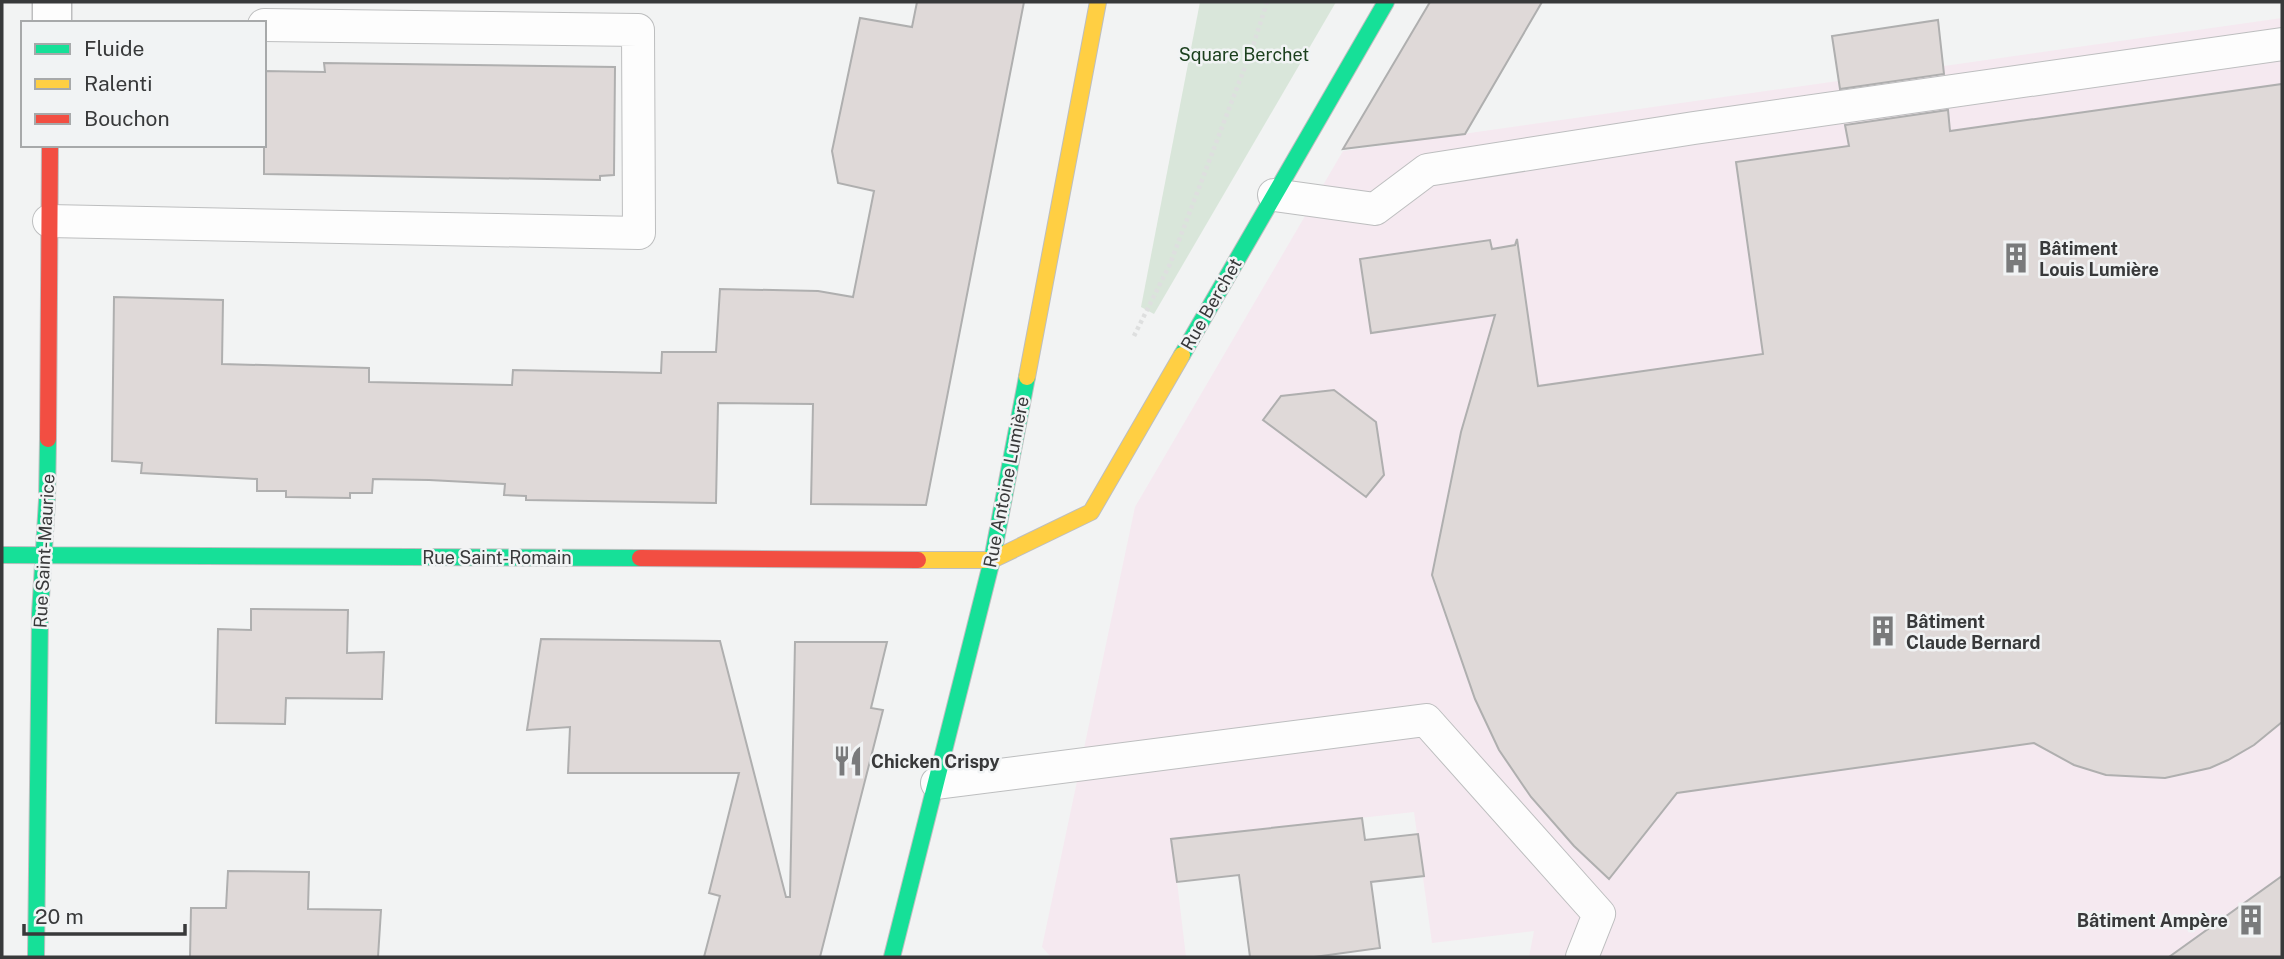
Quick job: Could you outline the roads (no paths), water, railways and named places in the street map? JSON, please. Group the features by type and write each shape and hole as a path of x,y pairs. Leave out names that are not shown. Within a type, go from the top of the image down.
{"street":[{"path":"52,2 52,21"},
{"name":"Rue Antoine Lumière","path":"892,957 992,560 1098,2"},
{"name":"Rue Berchet","path":"992,560 1091,512 1385,2"},
{"name":"Rue Saint-Maurice","path":"36,957 40,614 47,500 50,147"},
{"name":"Rue Saint-Romain","path":"2,555 992,560"}],"lane":[{"path":"49,221 639,233 638,30 266,25"},
{"path":"1274,195 1375,209 1427,170 1694,128 2282,44"},
{"path":"937,783 1426,720 1599,914 1582,957"}],"place":[{"name":"Bâtiment Louis Lumière","path":"2016,258"},
{"name":"Bâtiment Claude Bernard","path":"1883,631"},
{"name":"Chicken Crispy","path":"848,761"},
{"name":"Bâtiment Ampère","path":"2251,920"}],"park label":[{"name":"Square Berchet","path":"1244,54"}]}
